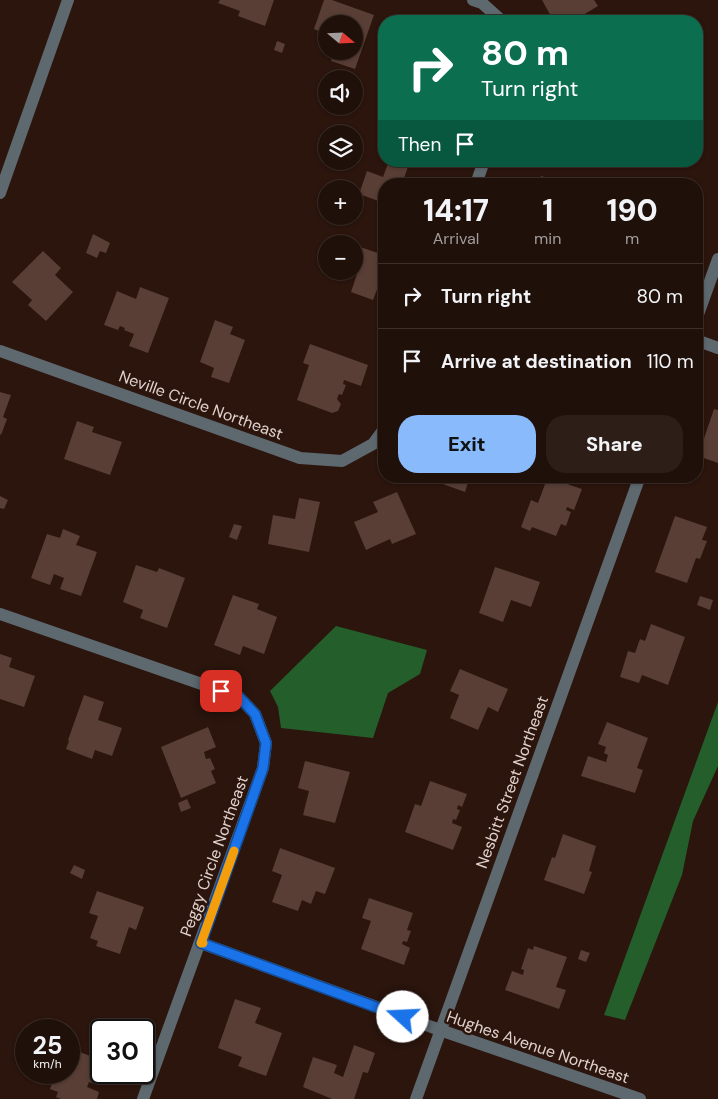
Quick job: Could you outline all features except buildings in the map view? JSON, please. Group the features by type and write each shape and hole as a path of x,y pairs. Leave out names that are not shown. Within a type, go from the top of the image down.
{"street":[{"path":"0,193 68,0"},
{"path":"473,0 482,3 495,15"},
{"path":"703,301 718,259"},
{"path":"703,343 718,348"},
{"name":"Neville Circle Northeast","path":"0,351 300,458 342,461 373,444 378,437"},
{"name":"Nesbitt Street Northeast","path":"416,1099 637,483"},
{"name":"Peggy Circle Northeast","path":"0,614 239,697 255,714 266,743 263,768 143,1099"},
{"name":"Hughes Avenue Northeast","path":"201,943 440,1030 640,1099"}],"green space":[{"path":"336,626 427,650 420,674 388,693 373,738 281,728 278,707 270,691"},
{"path":"718,702 718,766 693,821 682,875 625,1020 604,1015"}],"slow traffic":[{"path":"203,943 201,943 234,851"}],"route":[{"path":"221,691 239,697 255,714 266,743 263,768 201,943 403,1017"}]}
